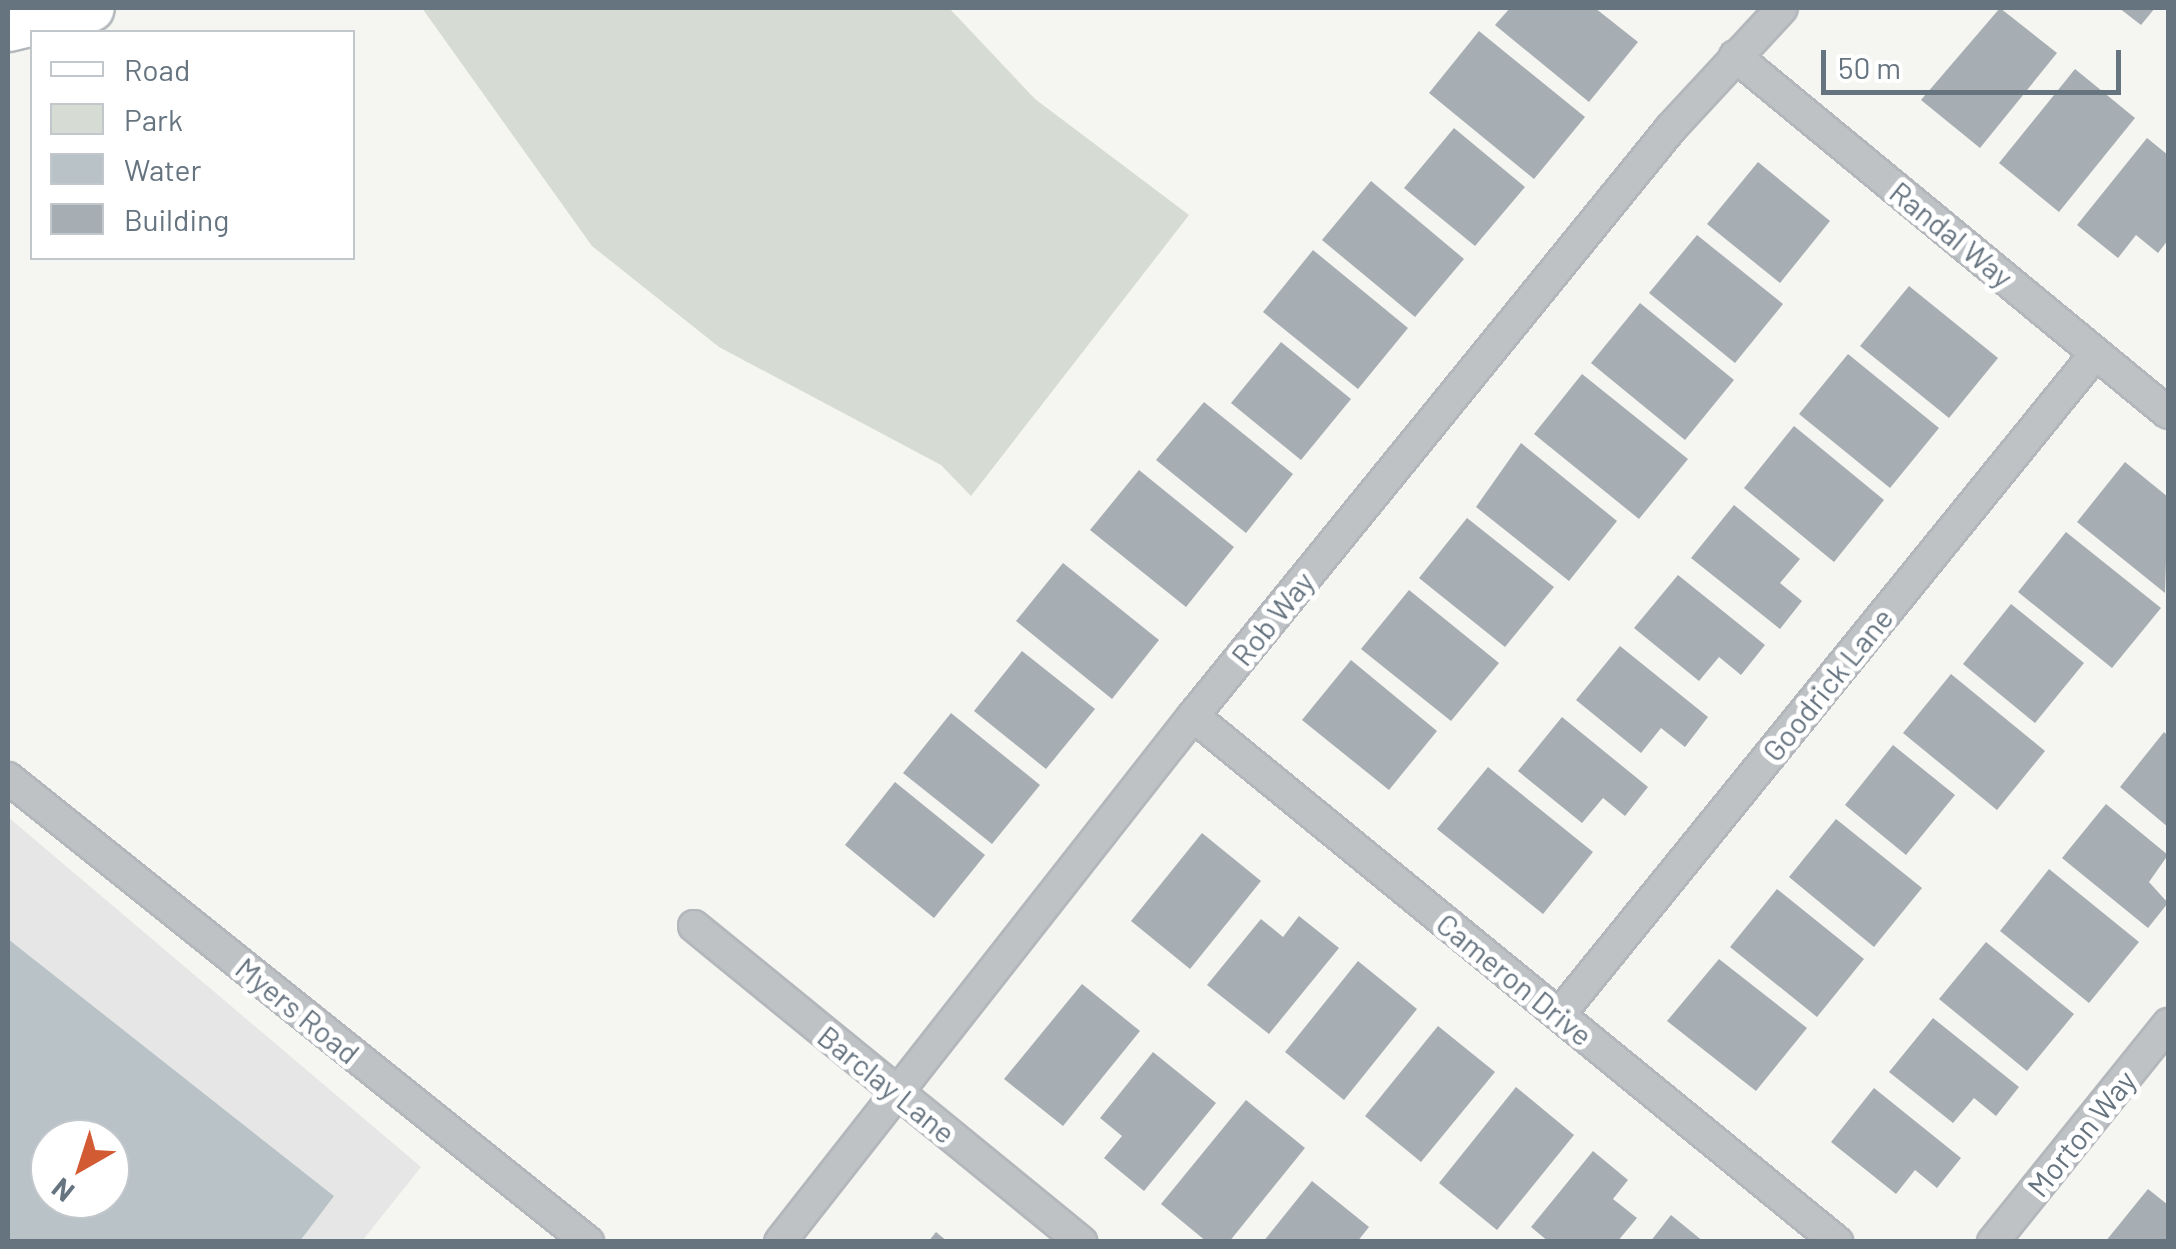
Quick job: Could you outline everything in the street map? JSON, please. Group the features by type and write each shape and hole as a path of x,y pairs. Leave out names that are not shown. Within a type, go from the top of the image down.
{"main road":[{"path":"8,28 91,8"}],"street":[{"name":"Rob Way","path":"780,1242 893,1089 1193,716 1735,56 1782,8"},
{"name":"Randal Way","path":"1735,56 2168,412"},
{"name":"Goodrick Lane","path":"1558,1014 2096,354"},
{"name":"Cameron Drive","path":"1193,716 1837,1242"},
{"name":"Myers Road","path":"8,778 588,1242"},
{"name":"Barclay Lane","path":"694,926 1081,1242"},
{"name":"Morton Way","path":"1992,1242 2168,1024"}],"shaded area":[{"path":"8,817 421,1167 362,1241 300,1241 333,1195 8,939"}],"green space":[{"path":"422,8 949,8 1035,99 1189,215 971,496 941,465 719,347 592,246"}],"water":[{"path":"8,939 334,1196 300,1241 8,1241"}],"building":[{"path":"1510,8 1595,8 1638,42 1589,102 1495,25"},
{"path":"2000,8 2057,53 1980,148 1921,100"},
{"path":"2119,8 2155,8 2141,25"},
{"path":"1479,31 1585,117 1534,179 1429,93"},
{"path":"2075,69 2135,118 2059,212 1999,163"},
{"path":"1454,128 1525,187 1475,246 1404,188"},
{"path":"2147,138 2168,155 2168,240 2158,253 2136,235 2118,258 2077,225"},
{"path":"1758,162 1830,221 1780,283 1707,224"},
{"path":"1371,181 1464,259 1415,317 1322,240"},
{"path":"1697,235 1783,304 1735,363 1649,293"},
{"path":"1313,250 1408,328 1358,389 1263,312"},
{"path":"1909,286 1998,358 1949,418 1860,346"},
{"path":"1640,303 1734,380 1685,440 1591,363"},
{"path":"1281,342 1351,399 1301,460 1231,403"},
{"path":"1848,354 1939,428 1890,488 1799,414"},
{"path":"1582,374 1688,459 1639,519 1534,434"},
{"path":"1204,402 1293,474 1246,533 1156,460"},
{"path":"1794,426 1884,500 1834,562 1744,488"},
{"path":"1521,443 1617,521 1569,581 1476,507"},
{"path":"2125,462 2168,497 2165,593 2077,522"},
{"path":"1139,470 1234,547 1186,607 1090,530"},
{"path":"1734,505 1800,559 1780,583 1802,601 1780,629 1691,558"},
{"path":"1467,518 1554,587 1505,647 1419,578"},
{"path":"2066,532 2161,608 2112,668 2018,592"},
{"path":"1063,563 1159,640 1112,699 1016,621"},
{"path":"1678,575 1765,645 1741,675 1719,657 1699,681 1634,628"},
{"path":"1409,590 1499,663 1451,721 1361,649"},
{"path":"2011,604 2084,663 2035,723 1963,664"},
{"path":"1620,646 1708,717 1685,747 1661,728 1641,753 1576,700"},
{"path":"1022,651 1095,709 1046,769 974,711"},
{"path":"1351,660 1437,731 1389,790 1302,720"},
{"path":"1951,674 2045,751 1997,810 1903,733"},
{"path":"951,713 1040,785 992,844 903,773"},
{"path":"1562,717 1648,787 1625,816 1603,798 1582,823 1518,771"},
{"path":"2164,732 2168,736 2168,827 2120,787"},
{"path":"1893,745 1955,795 1906,855 1845,805"},
{"path":"1488,767 1593,852 1543,914 1437,829"},
{"path":"895,782 985,855 934,918 845,845"},
{"path":"2106,804 2168,855 2149,882 2168,903 2148,928 2062,858"},
{"path":"1836,819 1922,888 1874,947 1789,877"},
{"path":"1202,833 1261,881 1190,969 1131,921"},
{"path":"2049,869 2139,942 2089,1003 2000,931"},
{"path":"1777,889 1864,959 1817,1017 1730,947"},
{"path":"1299,916 1339,948 1269,1034 1207,985 1261,919 1283,937"},
{"path":"1986,942 2074,1014 2027,1071 1939,999"},
{"path":"1719,959 1807,1028 1756,1091 1667,1021"},
{"path":"1358,961 1417,1009 1344,1100 1285,1052"},
{"path":"1082,984 1140,1031 1063,1126 1004,1079"},
{"path":"1933,1018 2019,1087 1996,1116 1974,1098 1953,1123 1889,1072"},
{"path":"1438,1026 1495,1072 1421,1162 1365,1116"},
{"path":"1153,1052 1216,1103 1144,1191 1104,1158 1122,1136 1100,1118"},
{"path":"1516,1087 1574,1135 1497,1230 1439,1183"},
{"path":"1874,1088 1961,1158 1937,1188 1915,1170 1896,1194 1831,1142"},
{"path":"1246,1100 1305,1148 1229,1242 1207,1242 1161,1204"},
{"path":"1593,1151 1628,1180 1613,1199 1637,1218 1617,1242 1549,1242 1531,1227"},
{"path":"1312,1181 1369,1227 1357,1242 1263,1242"},
{"path":"2148,1189 2168,1205 2168,1242 2105,1242"},
{"path":"1671,1215 1704,1242 1650,1242"},
{"path":"936,1232 948,1242 928,1242"}]}
